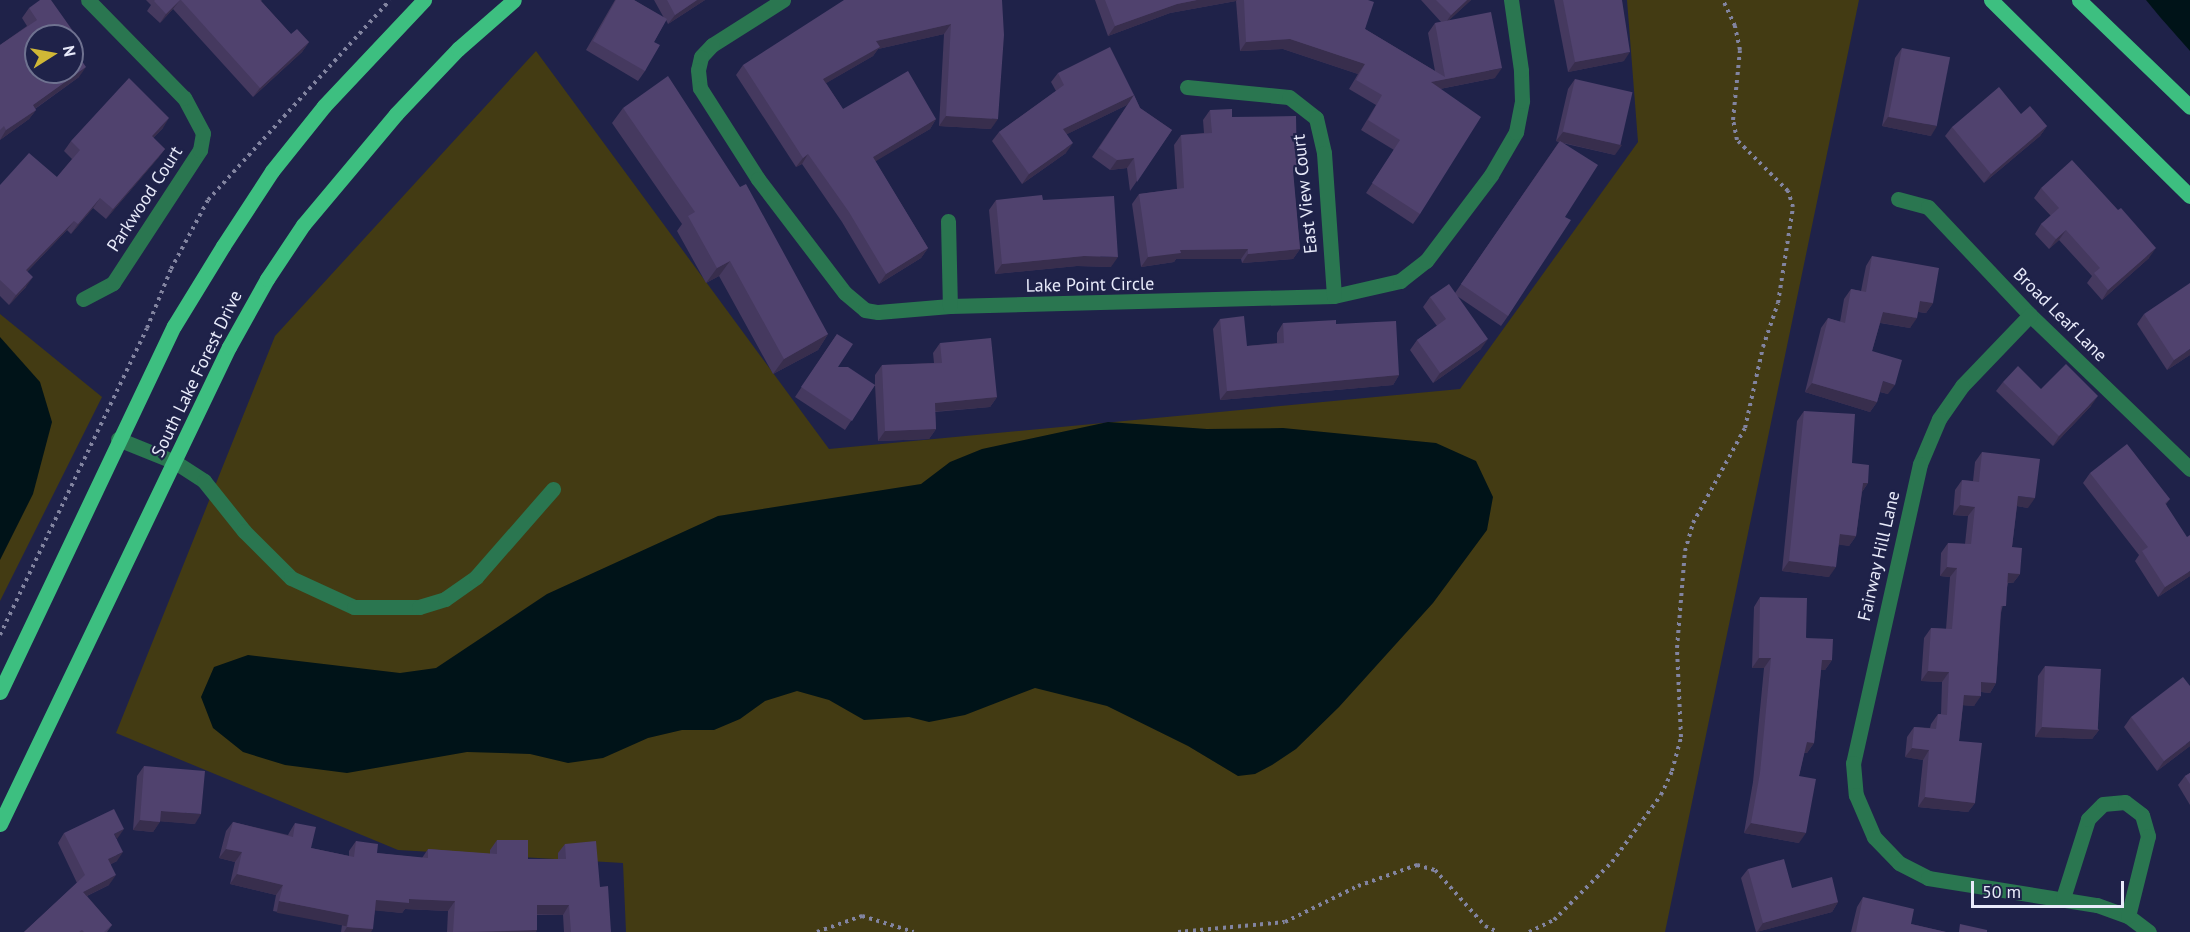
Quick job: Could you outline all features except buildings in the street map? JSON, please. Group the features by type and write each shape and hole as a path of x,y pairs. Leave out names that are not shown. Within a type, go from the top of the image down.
{"main road":[{"name":"South Lake Forest Drive","path":"0,692 118,439 174,326 272,171 324,106 424,0"},
{"name":"South Lake Forest Drive","path":"0,824 234,337 303,225 427,81 514,0"},
{"path":"1991,0 2190,196"},
{"path":"2079,0 2145,59 2190,107"}],"street":[{"name":"Parkwood Court","path":"83,299 113,283 200,150 203,133 184,98 88,0"},
{"name":"Lake Point Circle","path":"783,0 738,26 701,57 700,88 758,179 854,303 878,312 950,306 1334,296 1373,289 1410,276 1426,261 1491,175 1516,132 1522,101 1511,0"},
{"name":"East View Court","path":"1187,87 1289,97 1316,118 1324,153 1334,296"},
{"name":"Broad Leaf Lane","path":"1898,199 1928,207 2030,315 2190,469"},
{"path":"948,220 950,306"},
{"name":"Fairway Hill Lane","path":"2030,315 1962,386 1939,419 1920,464 1853,763 1856,795 1874,837 1899,863 1928,878 1958,886 2063,898"},
{"path":"118,439 175,462 204,481 244,531 291,578 354,607 419,607 445,599 476,577 553,489"},
{"path":"2128,916 2148,836 2142,815 2125,802 2103,804 2088,819 2063,898 2128,916 2149,932"}],"path":[{"path":"1529,932 1554,920 1612,862 1661,795 1672,771 1681,738 1677,648 1685,551 1693,523 1745,428 1763,347 1778,303 1792,207 1788,191 1737,140 1733,120 1740,50 1735,26 1723,0"},
{"path":"1178,932 1285,922 1358,886 1417,865 1435,870 1485,926 1498,932"},
{"path":"818,932 862,916 914,932"}],"shaded area":[{"path":"1627,0 1859,0 1665,932 626,932 623,863 398,850 116,733 275,336 536,51 829,449 1460,389 1638,142"},
{"path":"2146,0 2190,0 2190,51 2160,17"},
{"path":"0,314 102,397 0,601"},
{"path":"0,337 40,382 52,422 33,494 0,560"},
{"path":"1108,422 1207,429 1283,428 1436,443 1476,461 1493,497 1487,530 1433,603 1339,707 1296,749 1255,774 1238,776 1188,746 1107,706 1035,688 965,715 929,722 909,717 864,720 829,700 797,691 765,701 740,719 714,730 682,730 648,738 603,758 568,763 530,754 467,752 347,773 285,765 243,752 213,728 201,697 214,667 248,655 400,673 436,668 547,594 718,516 921,484 950,462 982,449"}]}
